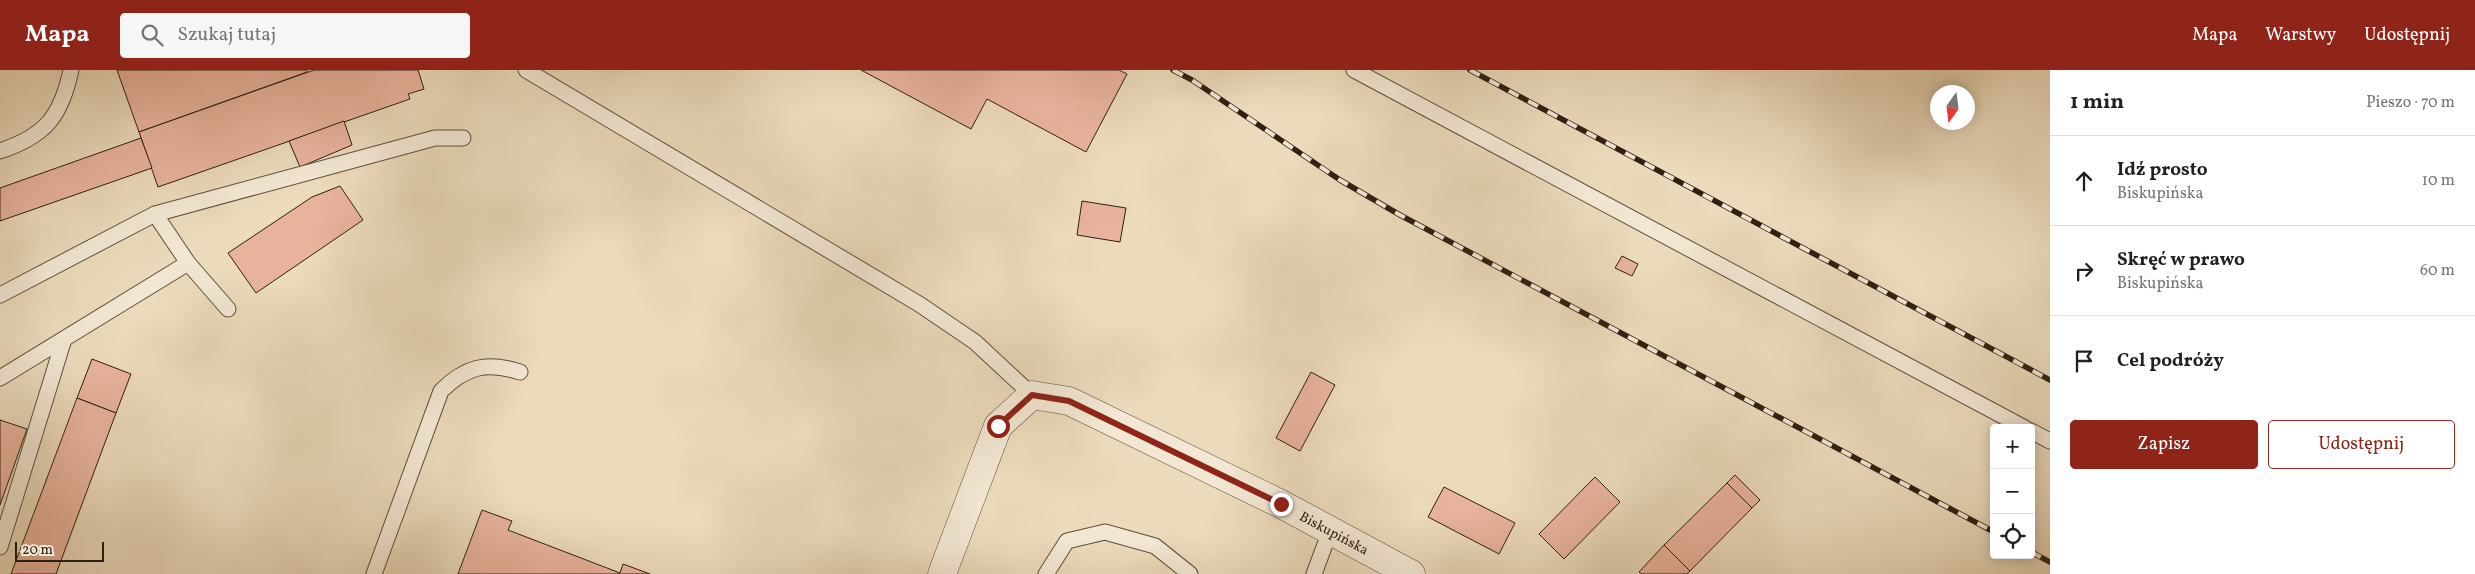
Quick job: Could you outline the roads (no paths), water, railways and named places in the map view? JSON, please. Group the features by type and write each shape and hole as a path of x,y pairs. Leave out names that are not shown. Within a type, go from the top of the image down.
{"street":[{"name":"Biskupińska","path":"1032,395 1069,401 1281,504 1405,573"},
{"path":"942,574 998,426 1032,395"}],"lane":[{"path":"0,151 22,144 40,133 56,112 63,98 71,70"},
{"path":"526,70 919,304 975,342 1032,395"},
{"path":"1354,70 2018,424"},
{"path":"0,295 156,214 435,138 463,138"},
{"path":"156,214 188,263 228,308"},
{"path":"0,378 188,263"},
{"path":"0,547 64,339"},
{"path":"374,574 441,392 455,378 477,368 500,365 520,372"},
{"path":"2035,433 2050,441"},
{"path":"1314,574 1330,530"},
{"path":"1046,574 1067,540 1105,532 1155,546 1190,574"}],"railway":[{"path":"1173,70 1192,80 1340,180 1400,215 1990,530"},
{"path":"1470,70 2050,380"},
{"path":"2035,554 2050,562"}]}
